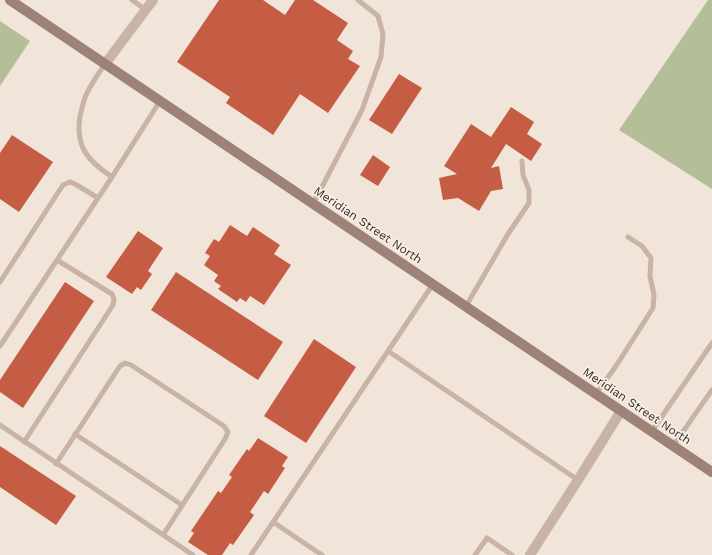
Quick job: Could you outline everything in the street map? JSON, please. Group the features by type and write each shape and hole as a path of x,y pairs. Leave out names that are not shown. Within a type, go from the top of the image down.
{"street":[{"name":"Meridian Street North","path":"10,0 712,472"},
{"path":"104,64 153,0"},
{"path":"530,555 621,411"}],"lane":[{"path":"132,0 146,10"},
{"path":"313,204 362,110 381,57 383,34 378,16 358,0"},
{"path":"104,64 86,96 82,106 79,125 80,139 84,152 92,162 112,177"},
{"path":"0,346 112,177 160,101"},
{"path":"466,306 508,234 529,203 529,190 523,175 522,161"},
{"path":"0,282 63,185 70,182 98,198"},
{"path":"596,394 616,366 653,308 654,295 650,276 651,258 642,246 628,237"},
{"path":"24,442 113,305 114,299 112,294 57,260"},
{"path":"251,555 432,284"},
{"path":"652,431 712,343"},
{"path":"388,351 578,480"},
{"path":"56,464 120,366 125,363 131,365 224,426 228,432 226,439 162,535"},
{"path":"673,446 712,390"},
{"path":"0,425 193,555"},
{"path":"75,434 182,505"},
{"path":"273,522 322,555"},
{"path":"475,555 486,538 512,555"}],"green space":[{"path":"708,0 712,0 712,189 619,130"},
{"path":"0,21 30,41 0,86"}],"building":[{"path":"219,0 263,0 285,15 295,0 313,0 348,23 337,40 353,51 348,59 360,66 328,113 300,94 273,135 226,103 230,97 177,62"},
{"path":"399,74 422,88 392,134 369,120"},
{"path":"511,107 534,122 527,134 542,144 531,161 506,144 491,168 499,166 503,189 491,191 479,211 458,198 443,200 439,178 457,174 444,166 471,124 491,137"},
{"path":"12,135 53,162 19,212 0,199 0,153"},
{"path":"373,155 390,167 378,186 360,175"},
{"path":"230,225 247,236 253,227 280,245 274,254 291,265 264,305 250,296 246,302 240,298 237,302 218,289 221,286 214,281 218,275 204,265 210,256 205,253 214,239 219,242"},
{"path":"138,231 163,248 148,271 152,274 141,290 137,287 132,294 106,277"},
{"path":"176,272 283,342 258,380 151,310"},
{"path":"65,282 94,301 23,408 0,392 0,380"},
{"path":"314,339 356,367 306,443 264,416"},
{"path":"258,438 288,457 282,466 285,468 268,494 264,491 250,512 254,515 233,545 230,543 222,555 208,555 188,542 194,533 191,531 218,491 221,493 232,477 229,475 247,449 249,451"},
{"path":"0,446 76,496 56,525 0,487"}]}
